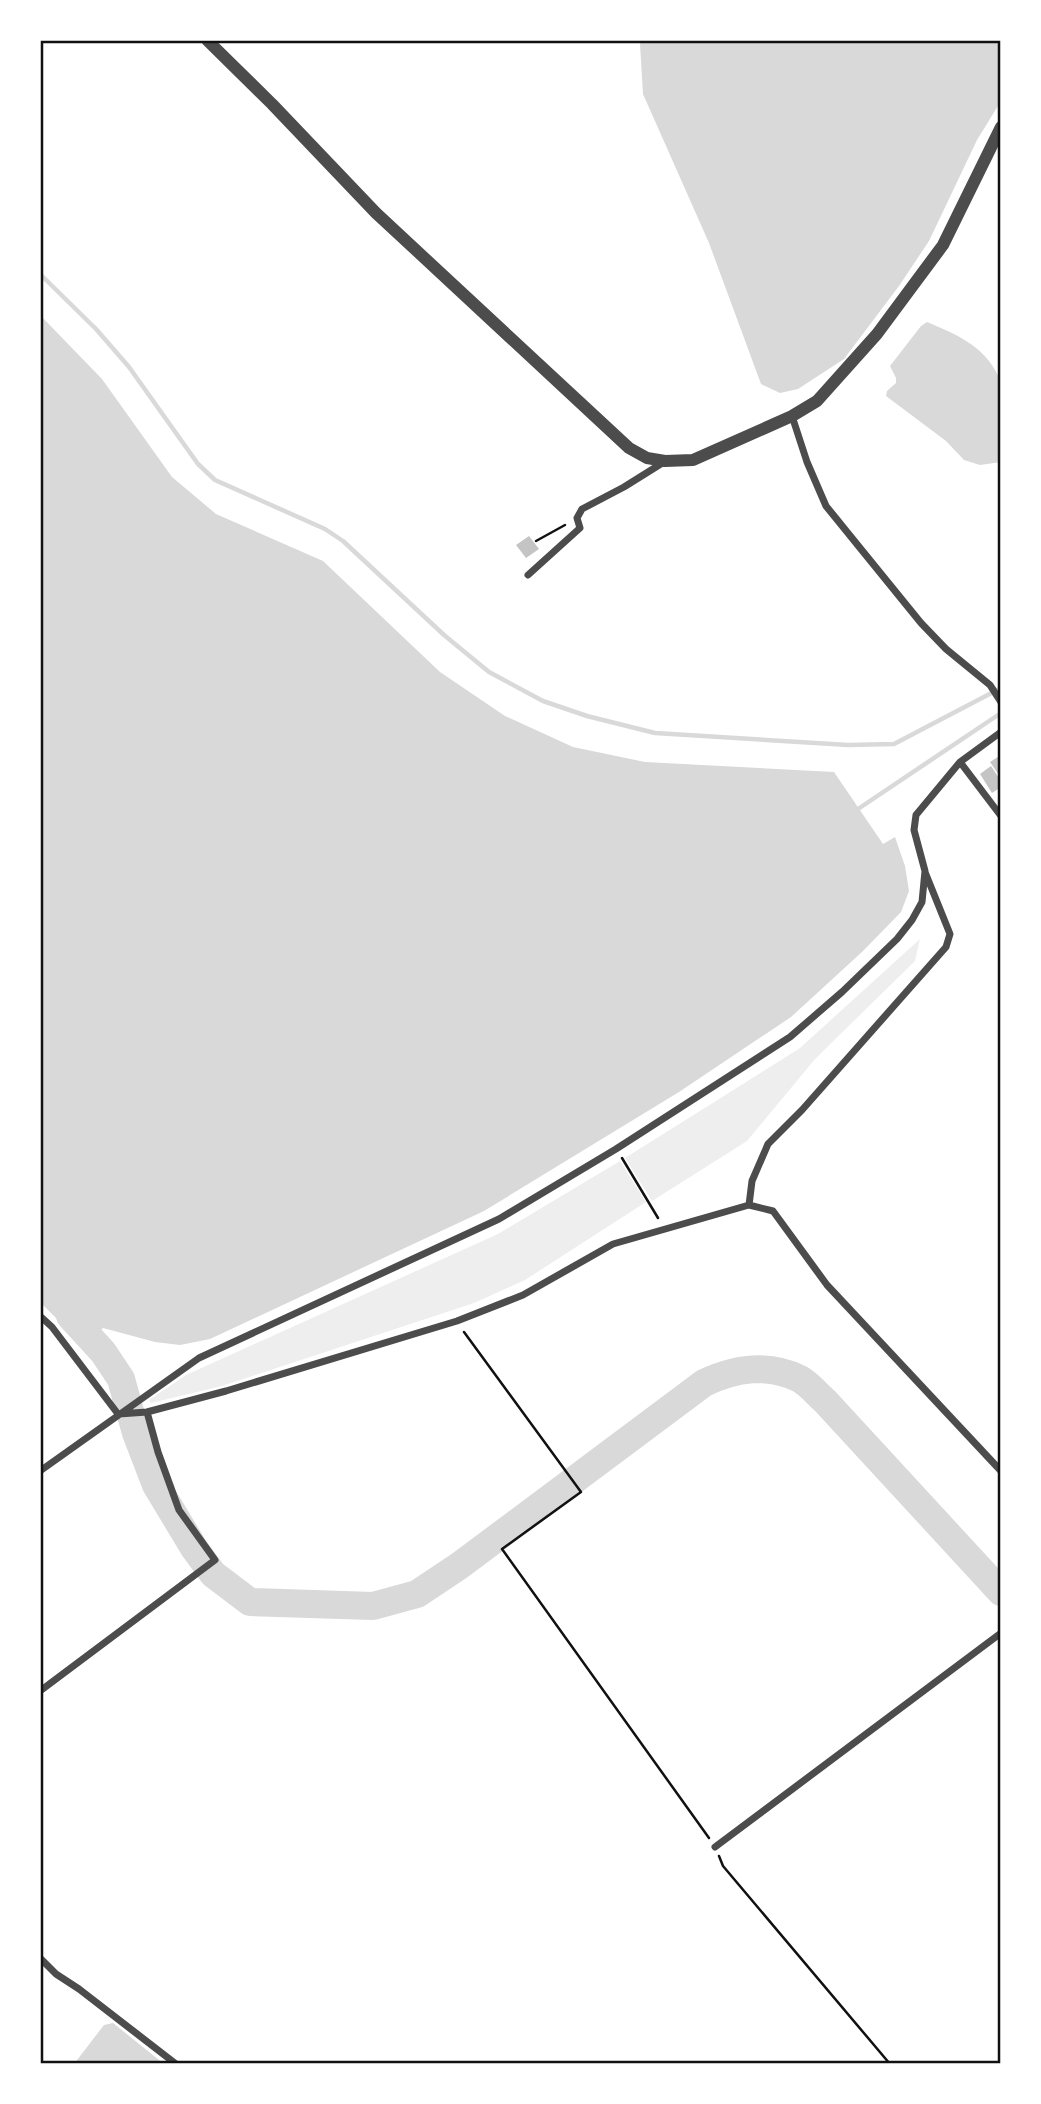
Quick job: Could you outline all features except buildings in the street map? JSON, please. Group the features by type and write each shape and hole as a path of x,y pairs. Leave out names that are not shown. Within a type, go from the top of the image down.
{"street":[{"path":"207,40 376,213 629,448 648,458 665,461 692,460 792,416 817,401 840,379 943,245 1001,127"},
{"path":"792,416 807,462 826,506 921,623 946,649 990,685 1001,701"},
{"path":"528,575 580,528 577,518 582,509 624,488 665,461"},
{"path":"749,1205 752,1181 768,1144 802,1110 946,947 950,934 925,871 914,830 916,815 960,762 1001,732"},
{"path":"960,762 1001,816"},
{"path":"40,1471 200,1358 499,1219 617,1149 790,1037 897,939 922,902 925,871"},
{"path":"121,1413 147,1412 226,1391 457,1321 523,1295 613,1244 749,1205 773,1211 827,1285 1001,1471"},
{"path":"40,1316 52,1327 121,1413"},
{"path":"40,1691 215,1560 179,1510 147,1412"},
{"path":"715,1847 1001,1633"},
{"path":"40,1958 56,1974 176,2064"}],"path":[{"path":"536,541 577,518"},
{"path":"620,1154 655,1210"},
{"path":"457,1321 581,1492 502,1549 715,1847 723,1866 890,2064"}],"shaded area":[{"path":"643,40 1001,40 1001,101 977,140 929,241 844,359 798,389 780,393 761,384 709,243 643,94 640,44"},
{"path":"40,315 102,379 172,477 216,514 323,561 440,672 505,716 573,747 645,762 834,772 883,844 895,837 905,866 909,891 901,912 791,1017 679,1092 484,1211 210,1339 180,1345 155,1342 103,1328 84,1346 40,1302"},
{"path":"927,322 971,344 996,371 1001,383 1001,462 980,465 964,460 946,441 886,396 887,391 896,383 890,366"},
{"path":"920,939 915,961 815,1059 747,1141 652,1201 625,1158 800,1048"},
{"path":"620,1161 646,1202 525,1280 474,1303 222,1386 151,1403 149,1400 186,1375 498,1234"},
{"path":"113,2023 164,2064 74,2064 104,2025"}],"waterway":[{"path":"40,274 96,329 129,367 198,464 215,480 325,529 343,541 444,635 489,672 543,701 587,716 655,733 848,745 894,744 1001,688"},
{"path":"855,811 1001,713"},
{"path":"72,1312 70,1316 103,1352 121,1379 136,1433 156,1485 194,1548 213,1574 250,1602 373,1606 417,1594 459,1566 704,1383 752,1369 788,1374 810,1386 1001,1592"}]}
